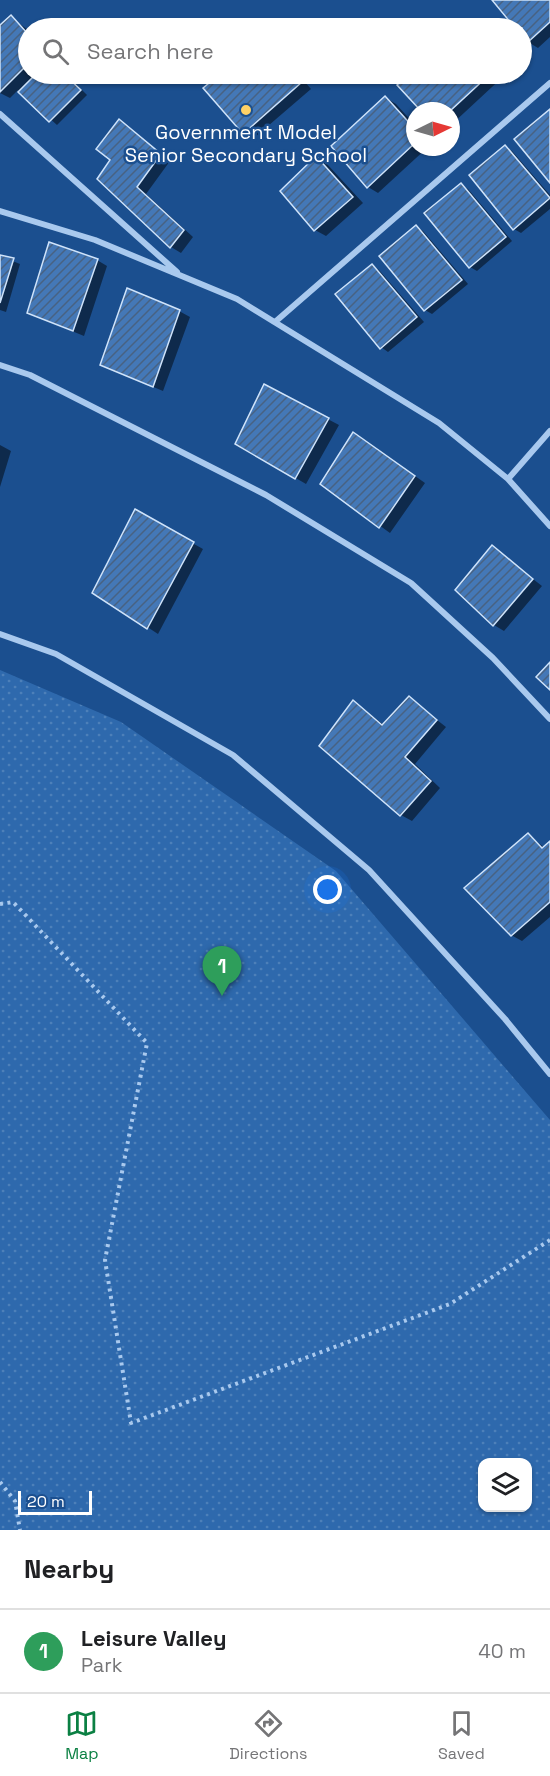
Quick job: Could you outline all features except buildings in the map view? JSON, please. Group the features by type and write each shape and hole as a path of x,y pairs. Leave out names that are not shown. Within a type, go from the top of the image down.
{"street":[{"path":"275,322 550,83"},
{"path":"0,114 182,276"},
{"path":"0,211 95,240 237,299 439,423 508,479 550,526"},
{"path":"0,365 30,375 266,495 411,583 493,658 550,719"},
{"path":"508,479 550,431"},
{"path":"0,634 56,654 233,755 369,870 505,1019 550,1074"}],"path":[{"path":"0,904 13,902 147,1043 105,1260 131,1423 450,1304 550,1240"},
{"path":"0,1482 15,1501 20,1530"}],"shaded area":[{"path":"0,670 121,722 336,871 550,1120 550,1530 0,1530"}],"place":[{"name":"Government Model Senior Secondary School","path":"246,110"},
{"name":"Leisure Valley","path":"222,996"}]}
